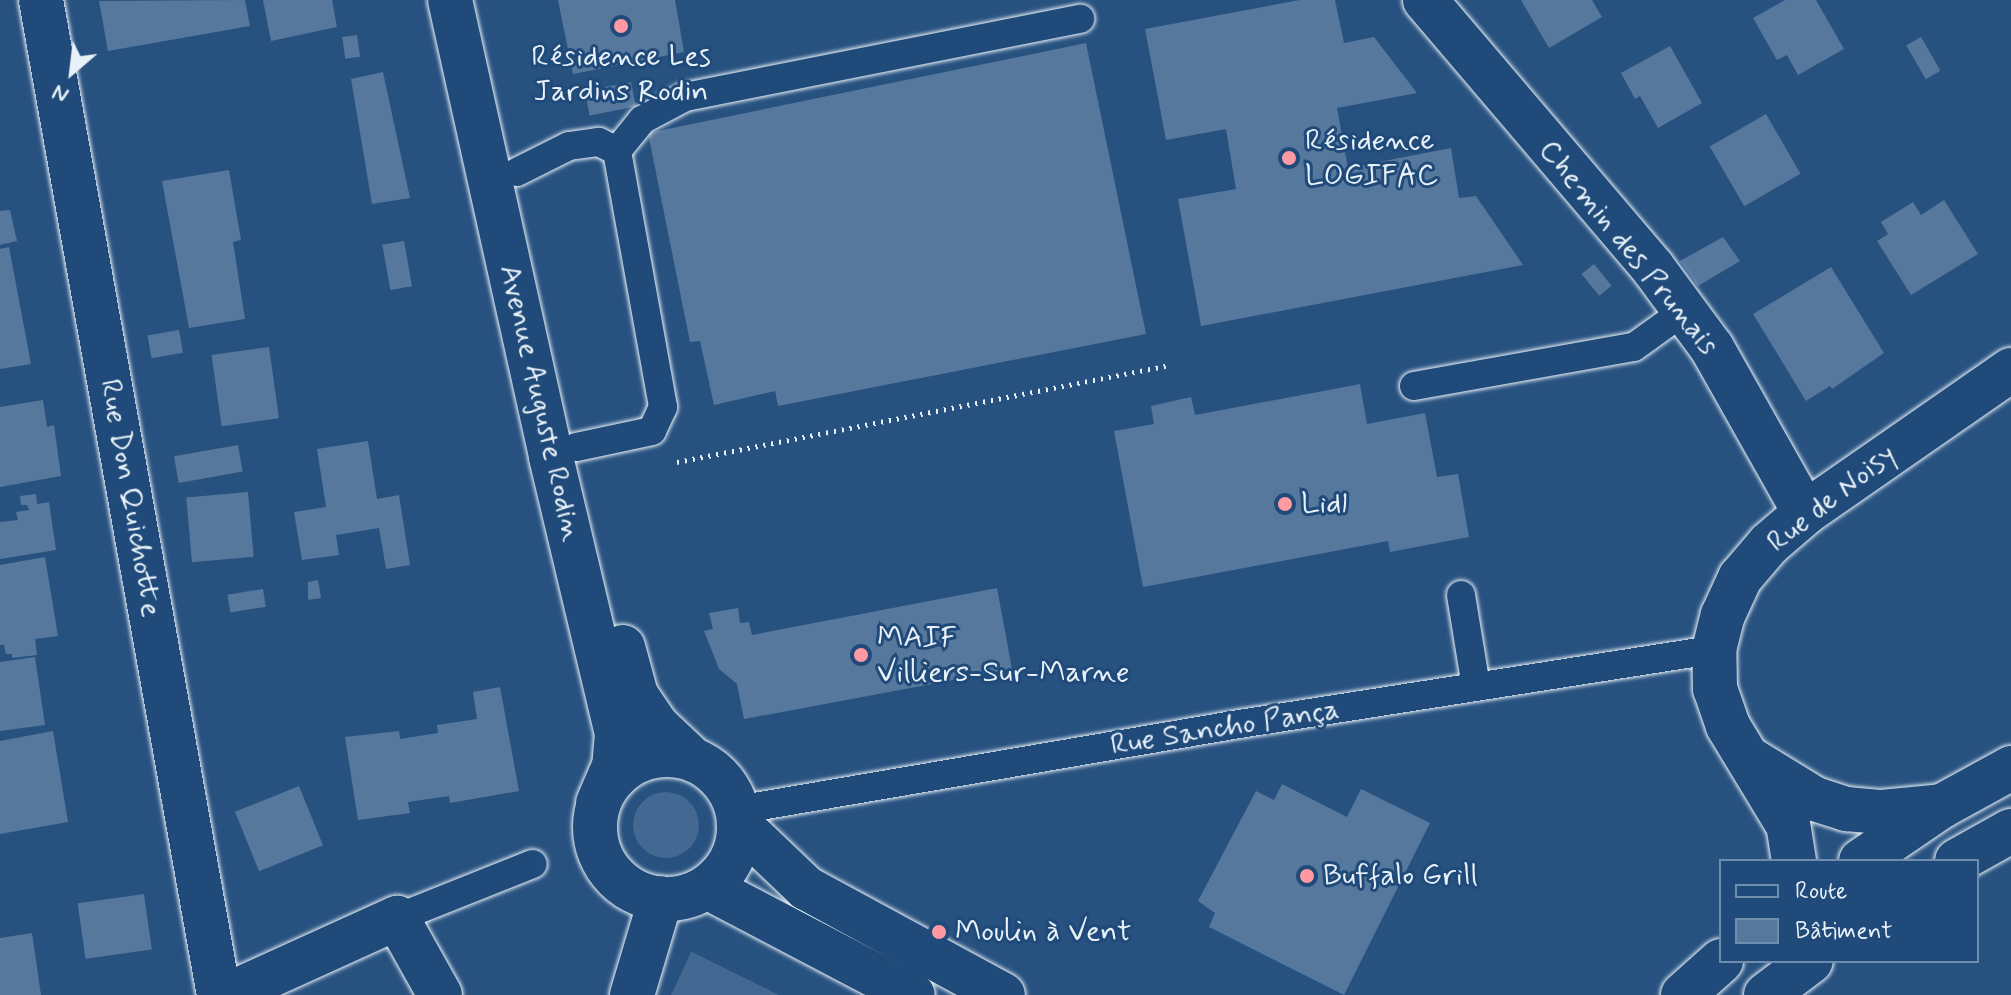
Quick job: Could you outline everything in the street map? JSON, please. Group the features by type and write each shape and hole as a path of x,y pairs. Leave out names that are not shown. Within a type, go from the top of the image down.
{"street":[{"name":"Rue Don Quichotte","path":"41,0 219,995"},
{"name":"Avenue Auguste Rodin","path":"450,0 557,484 617,734 614,766 598,803 594,825 597,846 606,866 620,882 639,893 661,898"},
{"name":"Avenue Auguste Rodin","path":"479,0 577,447 636,695 656,725 691,758 723,781 738,817 806,888 1003,995"},
{"name":"Chemin des Prunais","path":"1425,0 1653,268 1712,348 1805,513"},
{"name":"Rue de Noisy","path":"1794,859 1788,825 1728,726 1715,689 1714,650 1723,615 1740,578 1769,544 1805,513 2011,370"},
{"path":"598,803 608,783 625,767 646,757 669,754 691,758"},
{"name":"Rue de Noisy","path":"1749,759 1815,799 1846,809 1882,812 1942,806"},
{"path":"1864,859 1942,806 2011,768"},
{"path":"632,995 661,898 684,897 709,888 727,870 736,848 738,817"},
{"path":"1961,859 2011,831"},
{"path":"709,888 913,995"},
{"path":"227,995 397,918 440,995"},
{"path":"1683,995 1719,963"},
{"path":"1766,995 1808,963"}],"lane":[{"path":"577,447 652,431 663,407 617,151 642,120 685,97 1080,19"},
{"path":"517,172 569,146 599,142 617,151"},
{"path":"1414,386 1634,347 1684,311"},
{"path":"1461,595 1476,687"},
{"name":"Rue Sancho Pança","path":"738,817 1476,687 1714,650"},
{"path":"397,918 533,864"}],"path":[{"path":"671,463 1170,365"}],"shaded area":[{"path":"666,792 689,802 699,825 689,848 666,858 643,848 633,825 643,802"},
{"path":"692,952 779,995 671,995"}],"building":[{"path":"245,0 250,26 108,51 99,1"},
{"path":"263,0 332,0 337,27 271,41"},
{"name":"Résidence Les Jardins Rodin","path":"558,0 675,0 684,52 573,74"},
{"name":"Résidence LOGIFAC","path":"1300,0 1335,0 1344,43 1374,37 1417,93 1337,108 1348,168 1451,148 1459,198 1476,196 1523,265 1201,326 1178,199 1236,189 1226,129 1166,140 1145,29"},
{"path":"1521,0 1592,0 1602,17 1549,48"},
{"path":"1785,0 1816,0 1844,49 1798,75 1787,55 1777,60 1753,18"},
{"path":"357,35 360,57 345,59 342,37"},
{"path":"1921,37 1940,71 1926,79 1906,46"},
{"path":"1086,43 1146,334 778,406 775,391 714,405 700,341 690,342 648,133"},
{"path":"1670,46 1702,103 1658,128 1640,96 1635,99 1621,73"},
{"path":"383,72 410,198 372,204 351,79"},
{"path":"631,82 636,107 590,116 585,91"},
{"path":"1766,114 1800,174 1744,206 1710,146"},
{"path":"229,170 241,240 233,242 245,319 189,328 162,181"},
{"path":"1944,200 1978,254 1911,295 1877,241 1888,234 1881,222 1913,202 1921,215"},
{"path":"10,210 17,241 0,245 0,211"},
{"path":"1723,237 1740,261 1698,286 1680,261"},
{"path":"404,241 412,286 390,290 382,245"},
{"path":"9,247 31,364 0,369 0,249"},
{"path":"1594,264 1612,286 1599,296 1582,274"},
{"path":"1831,267 1884,353 1832,389 1830,386 1806,401 1753,314"},
{"path":"179,330 183,353 151,358 147,336"},
{"path":"269,347 279,418 222,426 212,355"},
{"name":"Lidl","path":"1360,384 1367,424 1425,413 1437,477 1458,474 1469,537 1390,552 1388,541 1143,587 1114,431 1154,424 1151,406 1191,397 1195,415"},
{"path":"43,400 47,427 54,425 61,476 0,487 0,407"},
{"path":"368,441 377,499 399,495 410,565 386,569 379,528 336,535 339,555 302,560 294,512 326,507 317,449"},
{"path":"238,445 243,472 179,483 174,456"},
{"path":"248,492 254,557 192,562 186,497"},
{"path":"36,494 37,504 49,502 56,550 0,559 0,522 18,520 16,512 29,510 27,505 21,505 20,496"},
{"path":"45,557 58,636 35,639 37,655 12,658 12,654 6,654 4,645 0,645 0,565"},
{"path":"318,580 321,598 308,600 308,582"},
{"name":"MAIF Villiers-Sur-Marne","path":"997,588 1012,669 744,719 737,684 719,669 704,631 713,629 709,613 738,608 740,623 749,622 752,635"},
{"path":"263,589 266,607 230,612 227,595"},
{"path":"35,657 45,725 0,731 0,662"},
{"path":"500,687 519,791 450,803 449,796 408,802 410,813 358,820 345,737 399,731 400,739 438,733 437,725 477,719 473,692"},
{"path":"53,731 68,822 0,834 0,741"},
{"name":"Buffalo Grill","path":"1282,784 1347,817 1361,789 1430,823 1344,995 1209,927 1215,913 1198,901 1256,791 1274,800"},
{"path":"299,786 323,845 259,871 235,812"},
{"path":"144,894 152,949 85,959 78,903"},
{"path":"32,933 41,995 0,995 0,938"}],"place":[{"name":"Résidence Les Jardins Rodin","path":"621,26"},
{"name":"Résidence LOGIFAC","path":"1289,158"},
{"name":"Lidl","path":"1285,504"},
{"name":"MAIF Villiers-Sur-Marne","path":"861,655"},
{"name":"Buffalo Grill","path":"1307,876"},
{"name":"Moulin à Vent","path":"939,932"}]}
